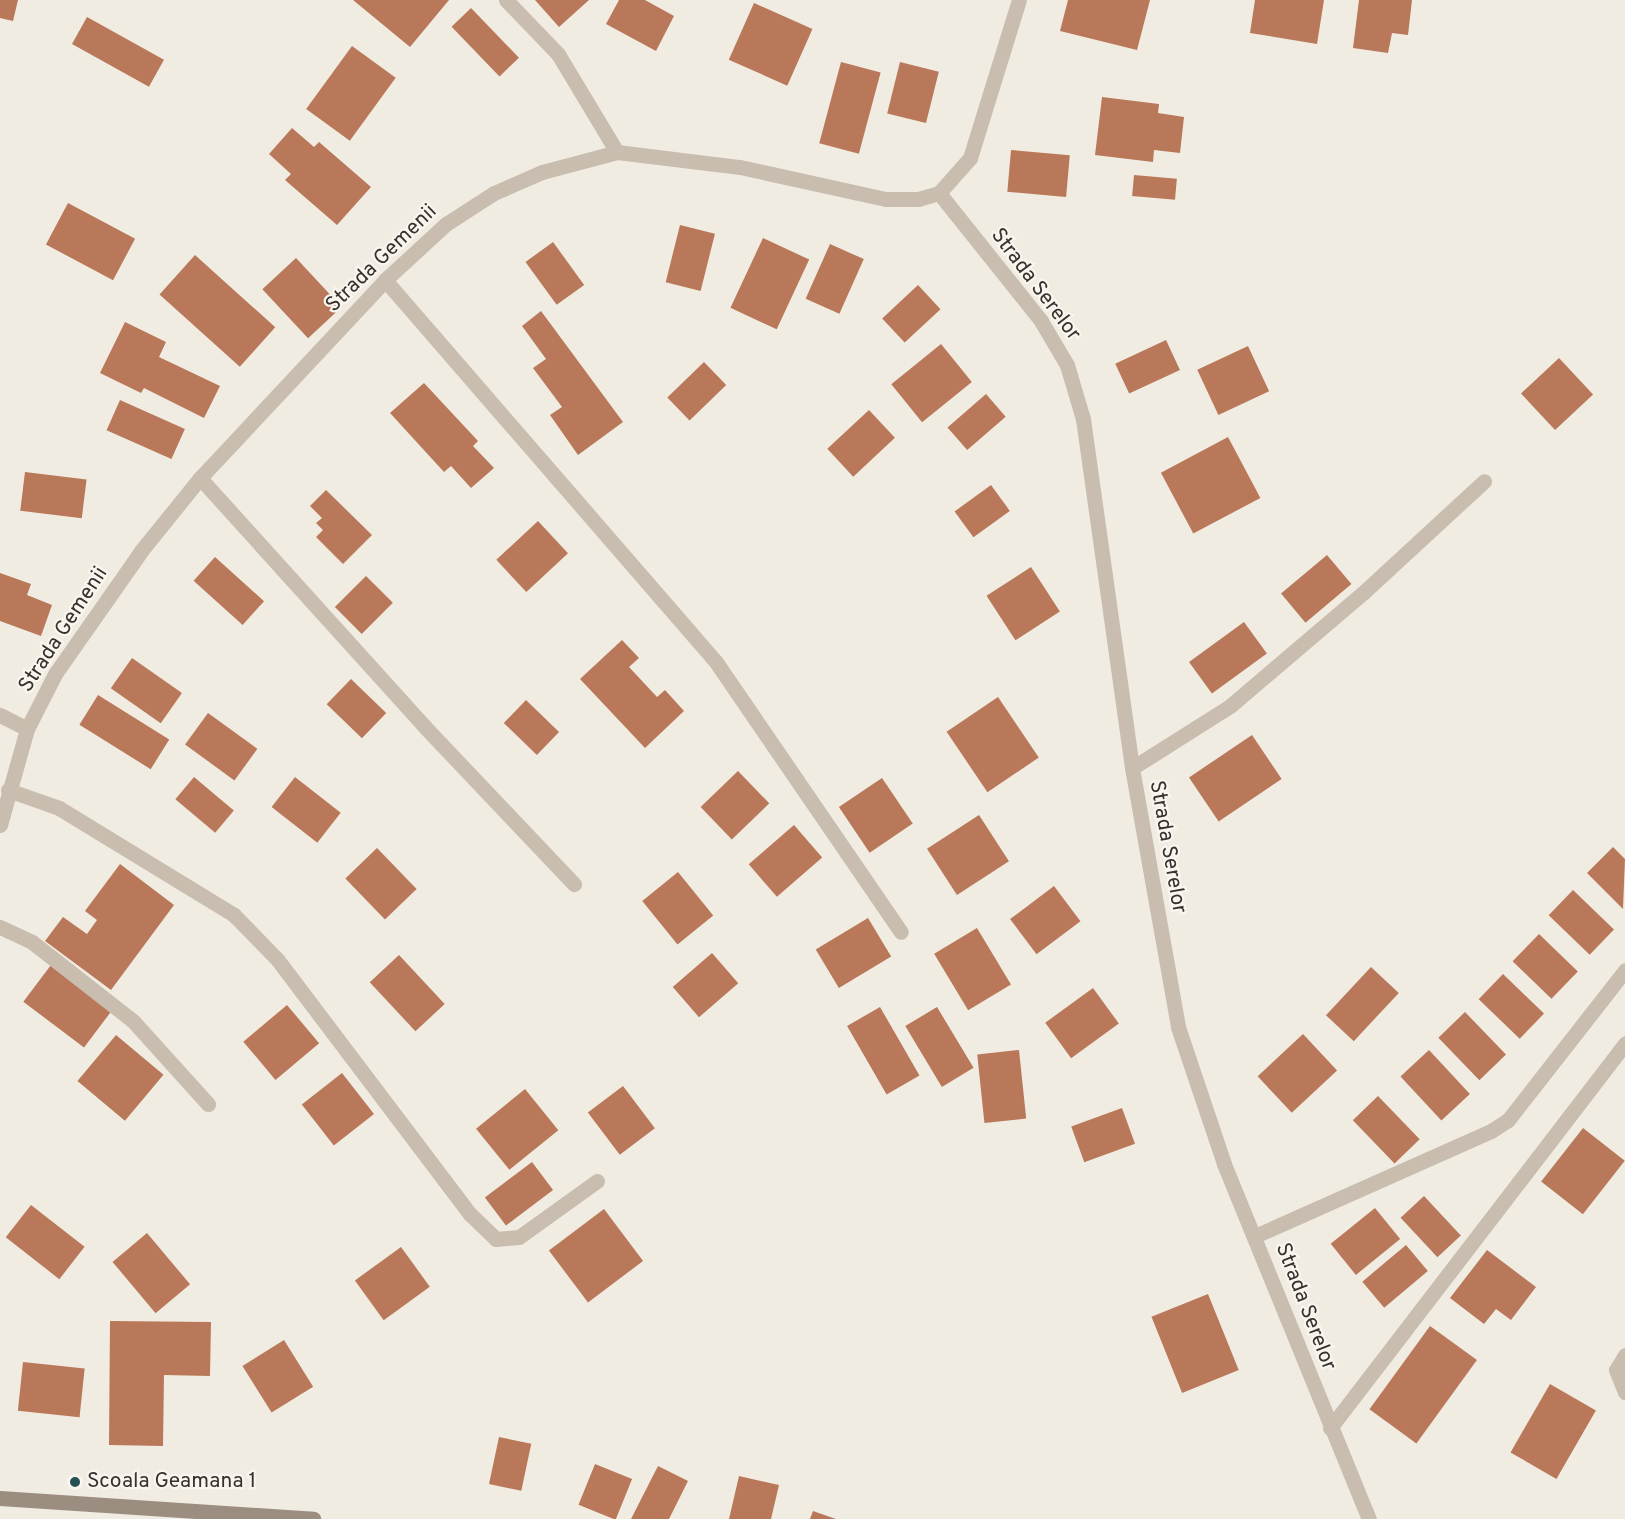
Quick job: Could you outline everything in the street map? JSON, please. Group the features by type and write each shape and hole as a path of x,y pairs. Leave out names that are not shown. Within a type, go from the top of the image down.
{"main road":[{"path":"0,1498 313,1519"}],"street":[{"path":"506,0 558,54 617,152"},
{"path":"939,193 970,158 1019,0"},
{"name":"Strada Gemenii","path":"0,825 27,729 55,674 141,551 200,478 385,280 446,224 494,193 542,172 617,152 740,166 886,199 918,199 939,193"},
{"name":"Strada Serelor","path":"939,193 1041,321 1068,365 1083,419 1132,768 1178,1027 1224,1164 1369,1519"},
{"path":"385,280 716,662 901,932"},
{"path":"200,478 424,726 574,884"},
{"path":"1132,768 1230,706 1365,591 1484,481"},
{"path":"0,715 27,729"},
{"path":"8,790 59,808 234,915 277,959 470,1214 496,1239 519,1238 597,1181"},
{"path":"0,927 32,942 133,1021 208,1104"},
{"path":"1255,1236 1491,1131 1508,1120 1625,970"},
{"path":"1330,1428 1625,1043"},
{"path":"1625,1355 1616,1370 1625,1392"}],"building":[{"path":"0,0 18,0 13,21 0,18"},
{"path":"353,0 449,0 410,47"},
{"path":"535,0 589,0 559,27"},
{"path":"619,0 645,0 674,16 656,51 606,24"},
{"path":"1068,0 1150,0 1137,50 1060,31"},
{"path":"1255,0 1324,0 1317,44 1250,33"},
{"path":"1359,0 1412,0 1408,35 1392,33 1388,53 1353,48"},
{"path":"754,3 812,29 787,86 729,60"},
{"path":"471,8 519,58 500,76 452,27"},
{"path":"87,17 164,60 149,87 72,44"},
{"path":"352,46 396,78 350,141 306,109"},
{"path":"841,62 881,73 859,154 819,143"},
{"path":"900,62 939,72 926,123 887,113"},
{"path":"1102,97 1159,104 1158,113 1184,117 1180,153 1154,150 1153,162 1095,155"},
{"path":"292,128 314,147 319,142 371,187 337,225 285,180 291,174 269,154"},
{"path":"1011,150 1070,155 1066,197 1007,192"},
{"path":"1134,175 1177,179 1175,200 1132,196"},
{"path":"68,203 135,239 113,280 46,244"},
{"path":"680,225 715,234 701,291 666,282"},
{"path":"763,238 809,260 777,329 730,308"},
{"path":"553,242 584,285 557,305 525,262"},
{"path":"830,244 864,259 839,314 806,299"},
{"path":"195,255 275,327 240,367 160,294"},
{"path":"296,258 342,307 308,338 262,289"},
{"path":"918,285 941,309 905,343 882,318"},
{"path":"541,311 623,422 578,455 550,415 562,407 533,368 546,359 522,326"},
{"path":"125,322 166,342 159,357 220,386 204,418 144,388 141,393 100,373"},
{"path":"1166,340 1180,370 1129,394 1115,364"},
{"path":"941,344 972,382 922,422 891,384"},
{"path":"1248,346 1269,391 1218,415 1197,370"},
{"path":"1559,358 1593,395 1555,430 1521,393"},
{"path":"704,362 726,385 690,420 667,397"},
{"path":"424,383 478,441 473,446 494,468 471,488 451,466 444,472 390,413"},
{"path":"986,394 1006,417 967,450 948,427"},
{"path":"120,400 185,429 171,459 107,430"},
{"path":"869,410 895,438 853,477 827,449"},
{"path":"1228,437 1260,498 1193,534 1161,473"},
{"path":"25,472 87,480 82,518 20,511"},
{"path":"991,485 1010,511 973,537 955,511"},
{"path":"326,490 372,535 343,564 316,537 323,530 316,523 322,518 310,506"},
{"path":"538,521 568,553 526,592 496,560"},
{"path":"1327,555 1351,584 1305,623 1281,594"},
{"path":"215,557 264,601 243,625 194,581"},
{"path":"1031,567 1060,611 1015,640 987,596"},
{"path":"0,573 31,584 27,595 52,605 41,636 0,621"},
{"path":"366,576 393,603 362,634 335,607"},
{"path":"1244,622 1267,654 1212,694 1189,662"},
{"path":"622,640 639,658 629,667 657,697 665,690 684,711 645,748 580,679"},
{"path":"132,658 182,693 161,723 111,688"},
{"path":"351,679 386,713 362,738 327,704"},
{"path":"98,695 169,740 151,769 79,725"},
{"path":"998,697 1039,758 987,792 947,732"},
{"path":"526,700 559,732 537,755 504,723"},
{"path":"208,713 257,749 234,780 185,745"},
{"path":"1252,735 1282,779 1219,821 1189,777"},
{"path":"738,771 769,803 732,839 701,807"},
{"path":"194,777 234,810 215,833 175,799"},
{"path":"295,777 341,813 317,843 272,807"},
{"path":"882,778 913,824 870,853 839,807"},
{"path":"979,815 1009,861 957,895 927,849"},
{"path":"794,825 822,857 777,897 749,864"},
{"path":"1613,847 1625,859 1623,909 1587,873"},
{"path":"377,848 417,889 385,920 345,879"},
{"path":"120,864 174,905 111,990 45,941 63,917 87,934 97,920 85,911"},
{"path":"678,872 713,916 677,944 642,901"},
{"path":"1054,886 1080,921 1037,954 1010,919"},
{"path":"1573,890 1614,930 1590,955 1549,915"},
{"path":"868,918 891,957 839,988 816,949"},
{"path":"977,928 1011,985 968,1010 934,954"},
{"path":"1539,934 1578,972 1551,999 1513,961"},
{"path":"712,953 738,983 699,1017 673,987"},
{"path":"399,955 445,1004 415,1031 370,982"},
{"path":"51,965 112,1011 84,1047 23,1002"},
{"path":"1371,967 1399,993 1354,1041 1326,1015"},
{"path":"1503,974 1544,1014 1520,1039 1479,999"},
{"path":"1093,988 1119,1024 1071,1058 1045,1023"},
{"path":"287,1005 319,1043 275,1080 243,1042"},
{"path":"880,1007 920,1075 887,1094 847,1026"},
{"path":"937,1007 974,1068 942,1087 905,1026"},
{"path":"1465,1012 1506,1054 1479,1080 1438,1038"},
{"path":"1303,1034 1337,1071 1292,1113 1258,1076"},
{"path":"116,1035 163,1075 125,1121 77,1081"},
{"path":"1019,1050 1026,1119 984,1123 977,1054"},
{"path":"1429,1050 1470,1094 1441,1120 1400,1077"},
{"path":"342,1073 374,1114 334,1145 302,1104"},
{"path":"623,1086 655,1128 620,1155 588,1112"},
{"path":"525,1089 558,1130 509,1170 476,1129"},
{"path":"1378,1096 1420,1139 1395,1163 1353,1120"},
{"path":"1122,1108 1135,1144 1084,1162 1071,1126"},
{"path":"1583,1128 1625,1161 1583,1214 1541,1182"},
{"path":"532,1162 553,1190 506,1225 485,1198"},
{"path":"1424,1196 1461,1235 1437,1257 1401,1218"},
{"path":"31,1205 85,1247 59,1279 6,1237"},
{"path":"1375,1208 1400,1239 1356,1275 1331,1244"},
{"path":"604,1209 643,1261 588,1302 549,1251"},
{"path":"147,1233 190,1284 156,1313 113,1262"},
{"path":"1406,1245 1428,1271 1384,1308 1362,1282"},
{"path":"401,1247 430,1287 384,1320 355,1281"},
{"path":"1487,1250 1536,1287 1511,1320 1496,1309 1484,1324 1450,1298"},
{"path":"1208,1294 1239,1370 1182,1393 1151,1317"},
{"path":"110,1321 211,1322 210,1376 164,1375 163,1446 109,1445"},
{"path":"1430,1326 1477,1360 1416,1443 1369,1409"},
{"path":"284,1340 313,1387 272,1413 242,1366"},
{"path":"23,1362 85,1368 80,1417 18,1411"},
{"path":"1550,1384 1596,1410 1556,1479 1510,1452"},
{"path":"499,1437 531,1444 521,1491 489,1484"},
{"path":"595,1464 632,1479 616,1519 579,1505"},
{"path":"658,1466 688,1481 669,1519 631,1519"},
{"path":"739,1476 779,1485 771,1519 729,1519"},
{"path":"813,1511 836,1519 810,1519"}],"place":[{"name":"Scoala Geamana 1","path":"75,1482"}]}
